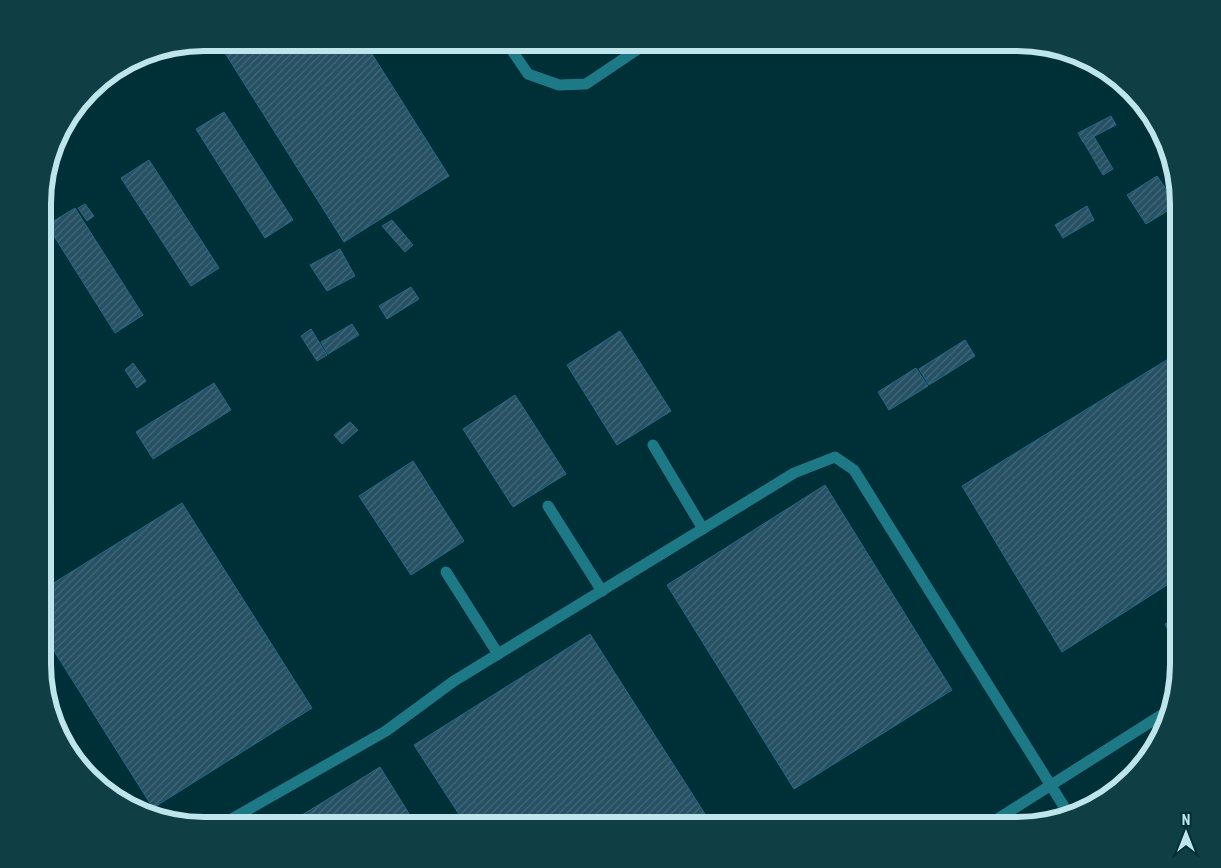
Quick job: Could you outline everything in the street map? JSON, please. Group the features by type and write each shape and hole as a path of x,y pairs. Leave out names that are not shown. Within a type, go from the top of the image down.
{"lane":[{"path":"513,51 528,74 559,85 586,84 634,52"},
{"path":"653,445 703,529"},
{"path":"237,816 386,732 454,681 794,473 835,457 854,470 1065,809"},
{"path":"548,506 602,590"},
{"path":"446,572 498,654"},
{"path":"1002,817 1161,715"}],"building":[{"path":"228,51 370,51 449,176 344,242 225,53"},
{"path":"224,112 293,220 265,238 196,129"},
{"path":"1111,116 1116,125 1083,142 1078,133"},
{"path":"1093,135 1113,169 1103,175 1083,141"},
{"path":"149,160 219,268 191,286 121,178"},
{"path":"1157,176 1169,193 1169,210 1146,224 1127,195"},
{"path":"85,204 94,216 87,221 78,208"},
{"path":"1087,206 1094,220 1063,238 1055,225"},
{"path":"75,208 143,315 115,333 51,231 51,223"},
{"path":"392,220 413,245 405,252 382,226"},
{"path":"340,249 355,276 327,291 310,265"},
{"path":"411,287 419,299 387,319 379,306"},
{"path":"352,324 359,335 328,354 321,342"},
{"path":"311,329 327,355 317,361 301,336"},
{"path":"620,331 671,411 617,445 567,365"},
{"path":"965,340 975,356 929,385 919,369"},
{"path":"1169,359 1169,584 1062,652 962,486"},
{"path":"133,363 146,381 137,388 125,370"},
{"path":"916,368 928,386 889,410 878,392"},
{"path":"214,383 231,410 153,459 136,432"},
{"path":"515,395 566,474 513,507 463,429"},
{"path":"350,422 358,430 342,444 334,435"},
{"path":"413,461 464,541 411,575 359,496"},
{"path":"825,485 952,690 794,789 667,585"},
{"path":"182,503 312,708 153,808 52,648 52,584"},
{"path":"1169,622 1169,632 1165,624"},
{"path":"590,634 707,817 460,816 414,745"},
{"path":"380,767 411,816 300,816"}]}
